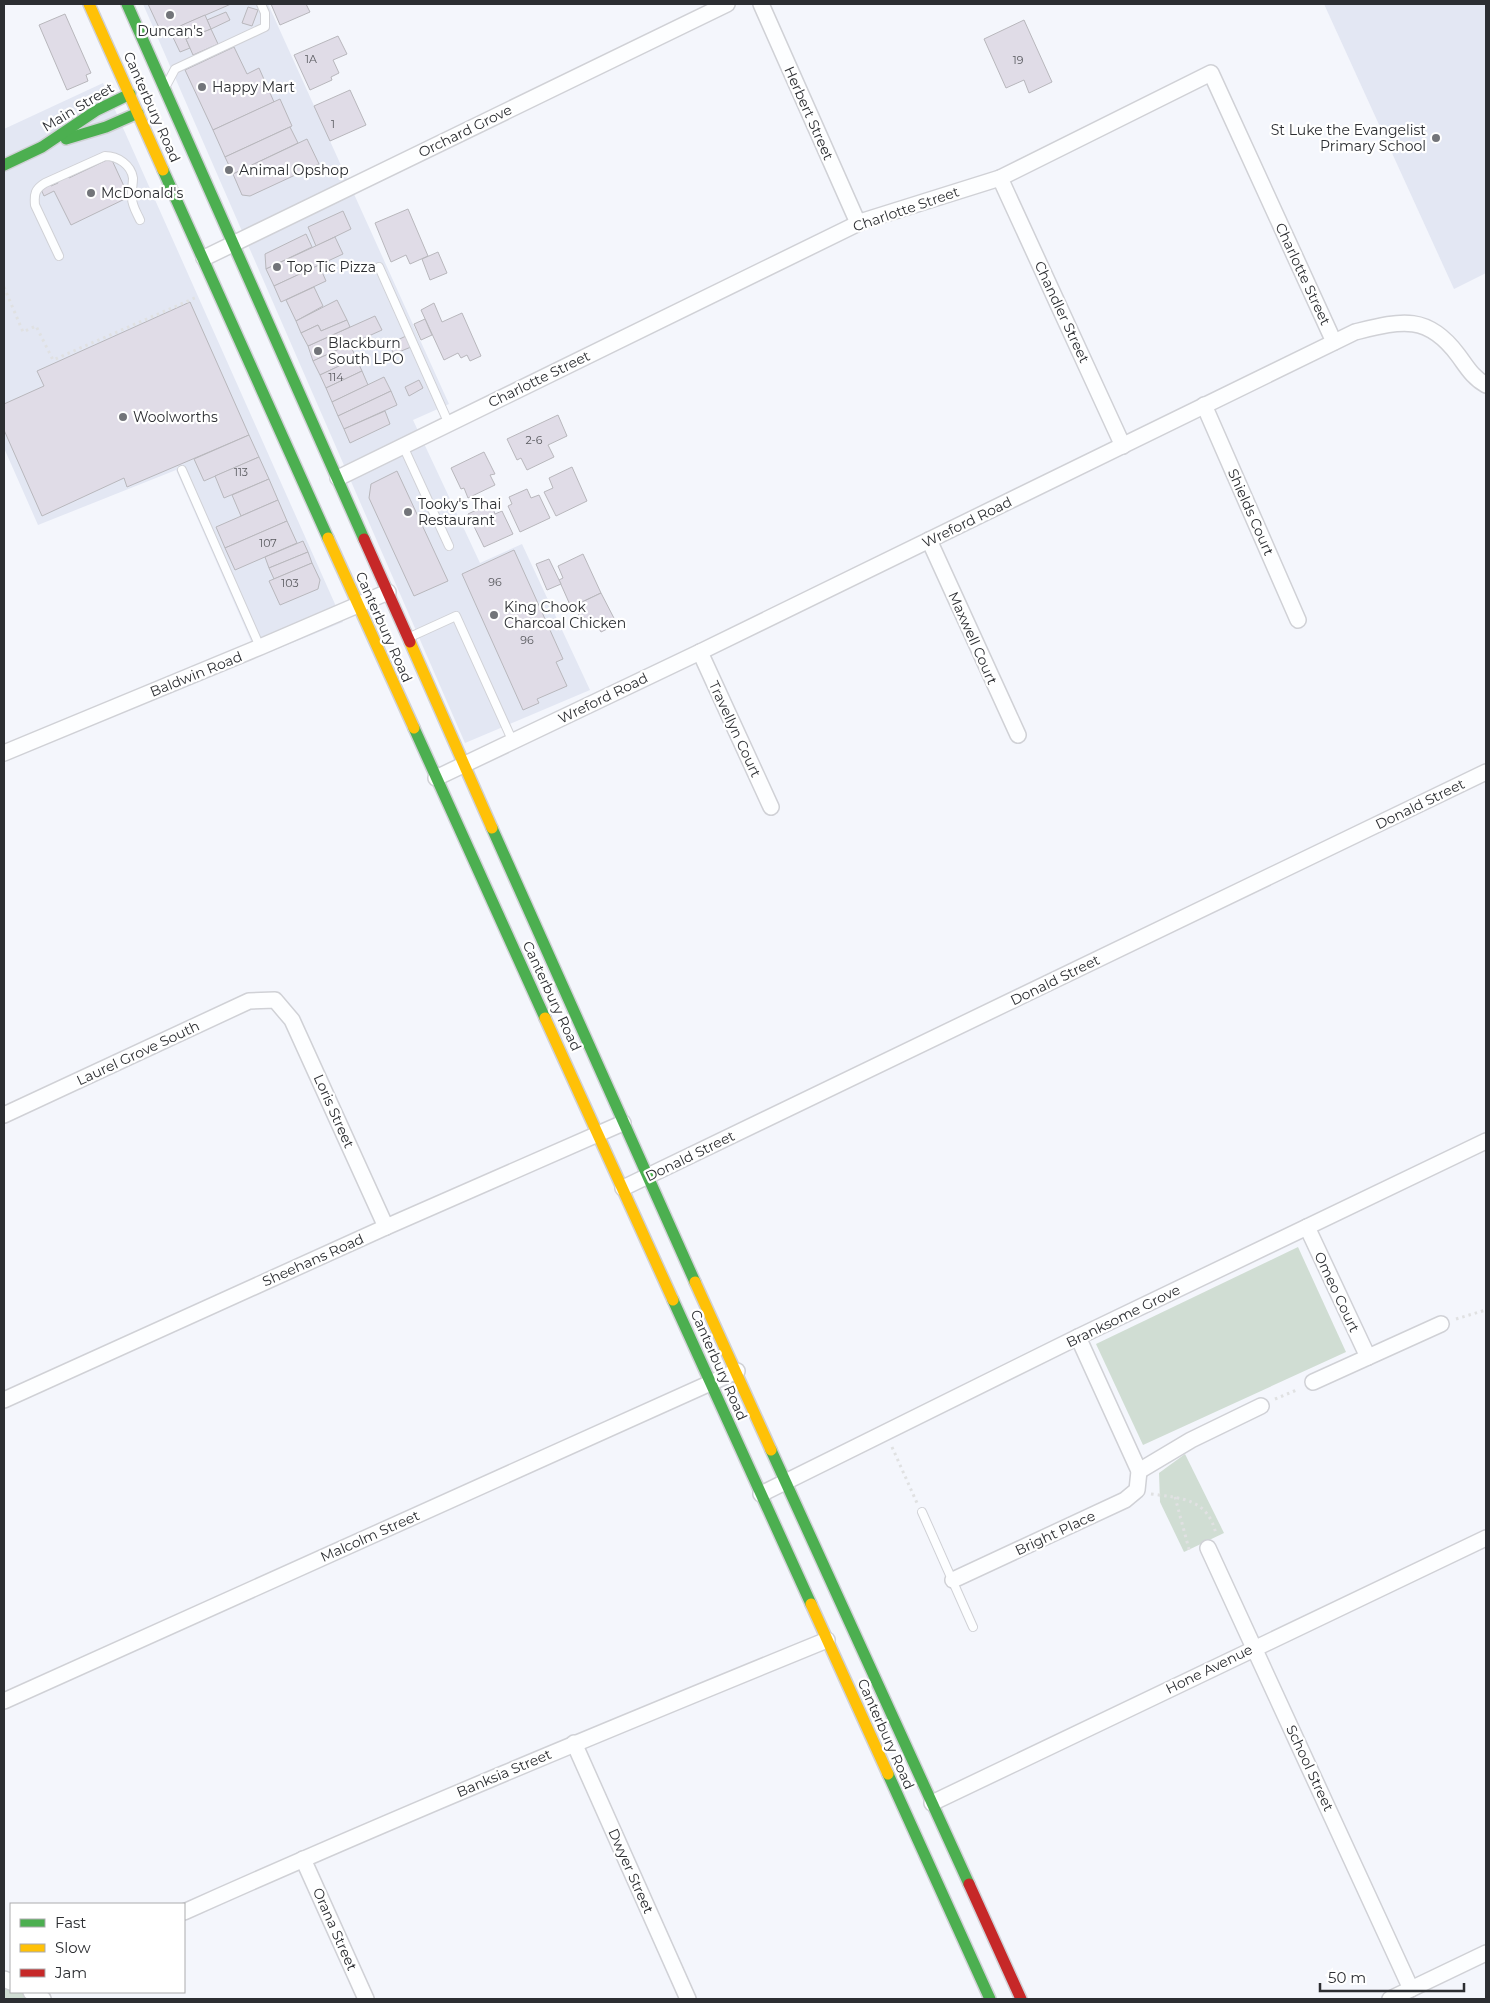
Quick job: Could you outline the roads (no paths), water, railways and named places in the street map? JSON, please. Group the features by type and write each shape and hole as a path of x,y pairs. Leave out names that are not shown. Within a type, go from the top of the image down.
{"main road":[{"name":"Canterbury Road","path":"89,4 142,110 204,258 358,606 990,1999"},
{"name":"Canterbury Road","path":"127,4 159,91 234,244 623,1123 1021,1999"},
{"name":"Main Street","path":"42,147 97,110 134,93"},
{"name":"Main Street","path":"4,165 42,147 106,127 142,110"}],"street":[{"name":"Orchard Grove","path":"204,258 726,4"},
{"name":"Herbert Street","path":"761,4 858,223"},
{"name":"Charlotte Street","path":"338,478 858,223 1000,178 1211,73 1334,342"},
{"name":"Chandler Street","path":"1000,178 1123,446"},
{"name":"Wreford Road","path":"436,778 465,766 700,652 1355,332 1386,324 1407,323 1428,326 1447,340 1474,379 1486,385"},
{"name":"Shields Court","path":"1204,405 1298,620"},
{"name":"Maxwell Court","path":"929,540 1018,735"},
{"name":"Baldwin Road","path":"4,753 388,592"},
{"name":"Travellyn Court","path":"700,652 771,806"},
{"name":"Donald Street","path":"623,1188 1486,772"},
{"name":"Laurel Grove South","path":"4,1115 250,1001 275,1000"},
{"name":"Loris Street","path":"275,1000 292,1020 386,1227"},
{"name":"Sheehans Road","path":"4,1400 386,1227 623,1123"},
{"name":"Branksome Grove","path":"761,1494 1078,1337 1486,1141"},
{"name":"Omeo Court","path":"1307,1227 1368,1357"},
{"path":"1313,1382 1441,1324"},
{"path":"1078,1337 1139,1471 1191,1440 1261,1406"},
{"name":"Malcolm Street","path":"4,1701 737,1371"},
{"name":"Bright Place","path":"953,1580 1125,1500 1136,1490 1139,1471"},
{"name":"Hone Avenue","path":"932,1803 1486,1538"},
{"name":"School Street","path":"1208,1548 1411,1989"},
{"name":"Banksia Street","path":"185,1912 303,1858 574,1743 827,1640"},
{"name":"Dwyer Street","path":"574,1743 688,1999"},
{"name":"Orana Street","path":"303,1858 366,1999"},
{"path":"1390,1999 1486,1953"}],"lane":[{"path":"159,91 175,69 265,27 265,13 261,4"},
{"path":"58,256 35,205 34,195 37,188 45,182 105,156 112,156 121,160 133,177 132,198 140,220"},
{"path":"379,267 449,424"},
{"path":"403,446 449,546"},
{"path":"182,470 260,647"},
{"path":"408,638 456,616 513,742"},
{"path":"922,1512 973,1627"}],"place":[{"name":"Duncan's","path":"170,15"},
{"name":"Happy Mart","path":"202,87"},
{"name":"St Luke the Evangelist Primary School","path":"1436,138"},
{"name":"Animal Opshop","path":"229,170"},
{"name":"McDonald's","path":"91,193"},
{"name":"Top Tic Pizza","path":"277,267"},
{"name":"Blackburn South LPO","path":"318,351"},
{"name":"Woolworths","path":"123,417"},
{"name":"Tooky's Thai Restaurant","path":"408,512"},
{"name":"King Chook Charcoal Chicken","path":"494,615"}]}
